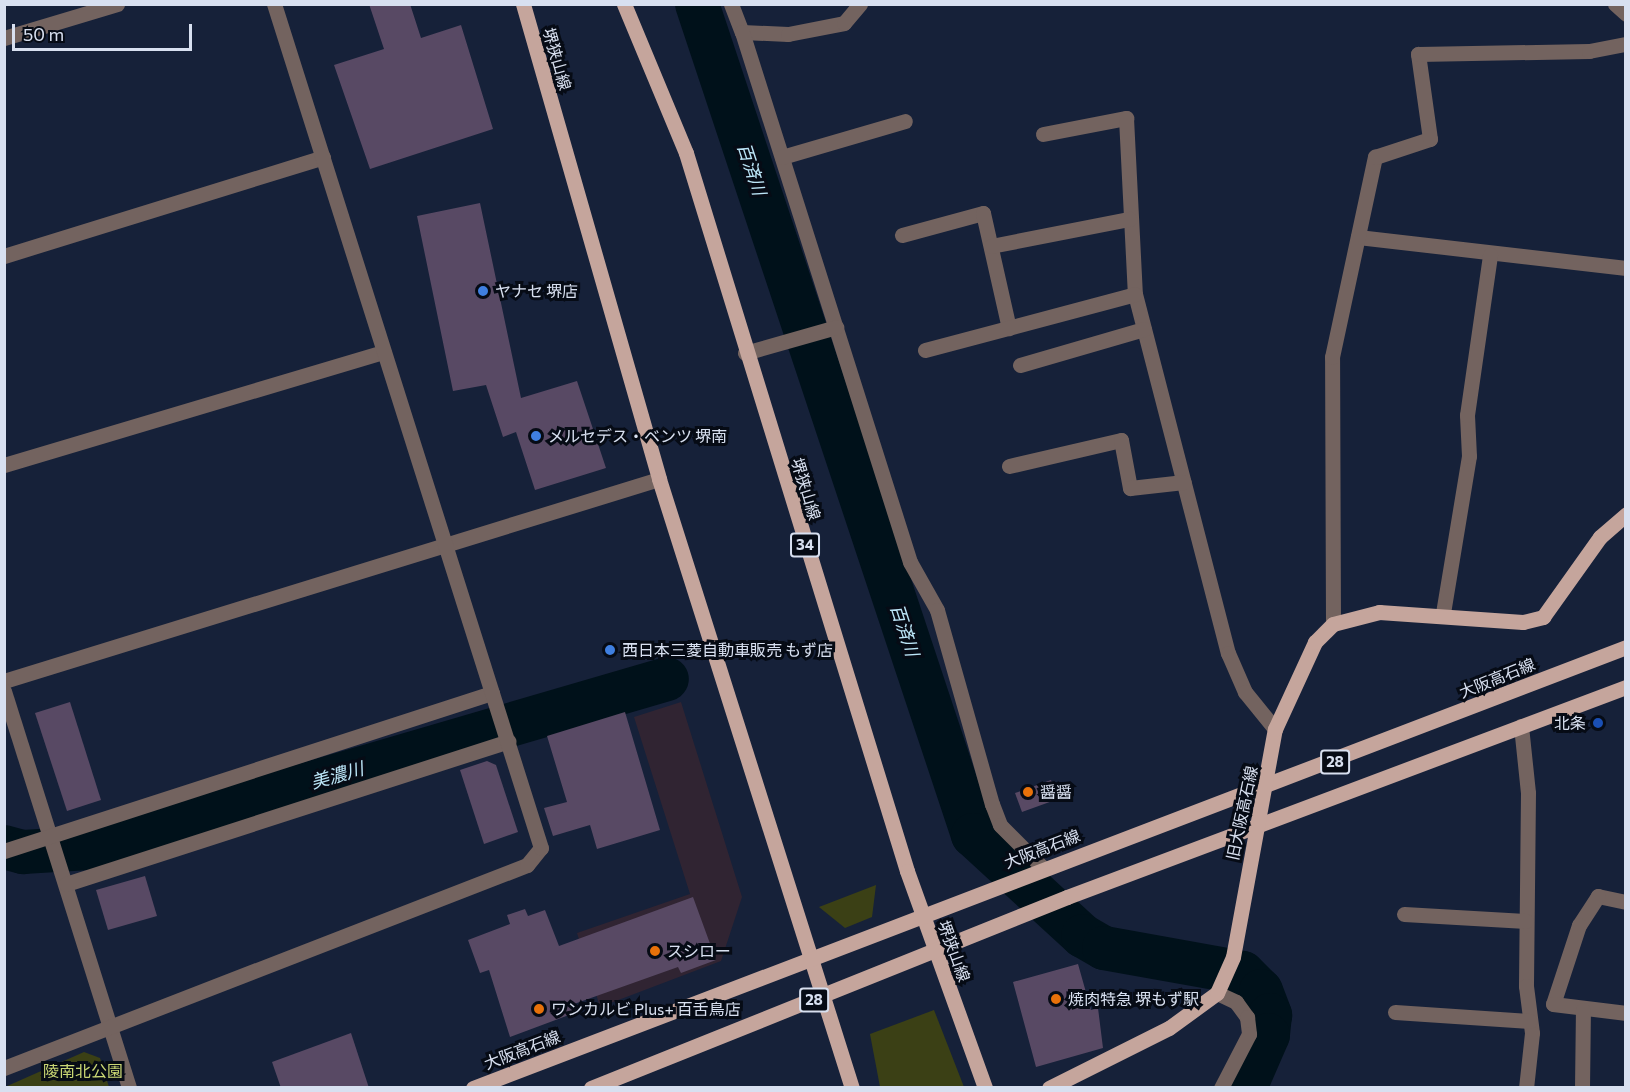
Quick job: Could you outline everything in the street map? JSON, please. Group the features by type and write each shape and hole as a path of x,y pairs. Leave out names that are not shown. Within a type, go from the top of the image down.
{"main road":[{"name":"堺狭山線","path":"523,4 659,479 852,1088"},
{"name":"堺狭山線","path":"624,4 686,153 745,353 921,913 985,1088"},
{"path":"1332,624 1379,612 1443,613 1523,622 1543,617 1600,537 1626,514"},
{"name":"旧大阪高石線","path":"1218,990 1233,957 1257,826 1268,788 1275,729 1315,642 1332,624"},
{"name":"大阪高石線","path":"473,1088 1041,866 1268,788 1626,647"},
{"name":"28","path":"591,1088 614,1083 1067,897 1626,687"},
{"path":"1048,1088 1169,1028 1218,990"}],"street":[{"path":"4,38 117,4"},
{"path":"4,1068 527,865 541,848 274,4"},
{"path":"731,4 782,157 831,328 910,562 937,610 992,804 1000,825 1041,866"},
{"path":"742,32 818,32 844,23 860,4"},
{"path":"1615,4 1626,14"},
{"path":"1332,624 1332,357 1375,157 1430,139 1418,54 1590,51 1626,44"},
{"path":"1043,134 1126,118 1129,219 1135,294 1228,653 1245,692 1275,729"},
{"path":"782,157 905,122"},
{"path":"4,256 322,156"},
{"path":"902,235 983,213 1009,328"},
{"path":"991,246 1129,219"},
{"path":"1358,237 1490,255 1626,268"},
{"path":"1443,613 1469,456 1467,415 1490,255"},
{"path":"925,350 1135,294"},
{"path":"745,353 831,328"},
{"path":"1020,365 1144,329"},
{"path":"4,465 384,352"},
{"path":"1009,466 1120,440 1130,488 1184,482"},
{"path":"4,681 659,479"},
{"path":"4,691 129,1088"},
{"path":"4,851 494,699"},
{"path":"1521,726 1528,793 1526,921 1530,1020 1526,1088"},
{"path":"66,885 507,738"},
{"path":"1626,902 1598,896 1579,925 1553,1004 1583,1010 1626,1013"},
{"path":"1404,914 1526,921"},
{"path":"1218,990 1236,1002 1247,1017 1249,1034 1223,1087"},
{"path":"1582,1088 1583,1010"},
{"path":"1395,1012 1530,1020"}],"shaded area":[{"path":"681,702 742,897 721,961 600,1007 577,933 690,894 634,717"}],"green space":[{"path":"876,885 872,917 845,928 819,907"},
{"path":"934,1010 964,1087 880,1087 870,1034"},
{"name":"陵南北公園","path":"84,1052 100,1058 109,1087 5,1087"}],"building":[{"path":"369,4 410,4 421,38 461,25 493,129 370,169 334,65 384,49"},
{"path":"480,203 521,398 577,381 606,468 535,490 516,432 503,437 486,385 453,391 417,216"},
{"path":"70,702 101,800 67,811 35,713"},
{"path":"625,712 660,830 597,849 590,825 553,836 544,808 567,802 547,736"},
{"path":"487,761 496,765 518,832 484,844 460,770"},
{"path":"1051,780 1058,799 1022,812 1015,793"},
{"path":"145,876 157,916 108,930 96,890"},
{"path":"693,897 716,960 681,973 678,967 574,1004 577,1012 510,1037 489,970 480,973 468,940 510,924 507,915 525,909 528,916 545,910 559,946"},
{"path":"1078,964 1091,1010 1098,1008 1103,1048 1036,1067 1013,982"},
{"path":"351,1033 369,1088 281,1088 272,1062"}],"waterway":[{"name":"百済川","path":"697,4 973,835 1083,936 1104,948 1243,973 1261,991 1270,1015 1268,1035 1245,1088"},
{"name":"美濃川","path":"4,847 23,852 89,848 667,679"}],"place":[{"name":"ヤナセ 堺店","path":"483,291"},
{"name":"メルセデス・ベンツ 堺南","path":"536,436"},
{"name":"西日本三菱自動車販売 もず店","path":"610,650"},
{"name":"北条","path":"1598,723"},
{"name":"醤醤","path":"1028,792"},
{"name":"スシロー","path":"655,951"},
{"name":"焼肉特急 堺もず駅","path":"1056,999"},
{"name":"ワンカルビ Plus+ 百舌鳥店","path":"539,1009"}]}
